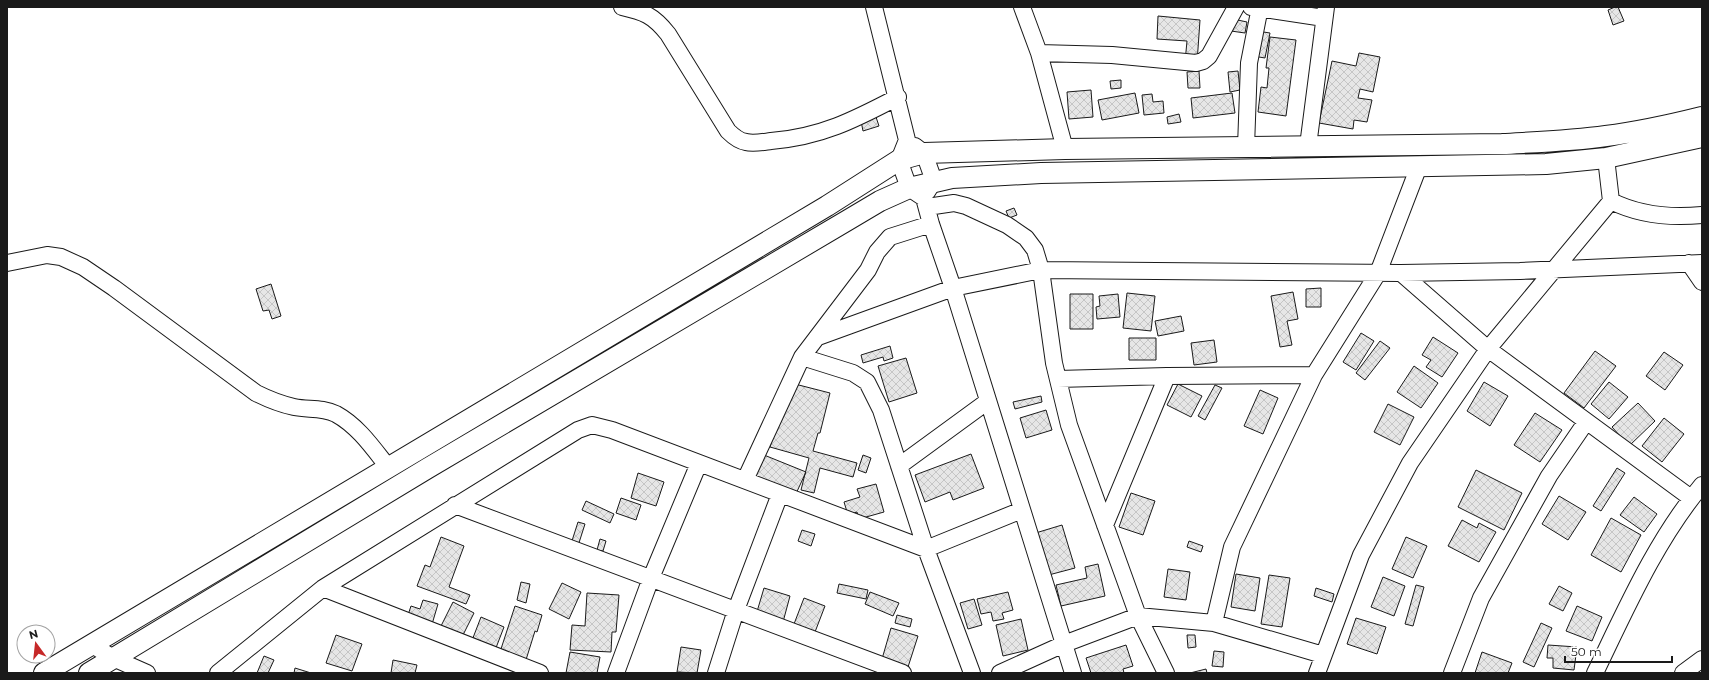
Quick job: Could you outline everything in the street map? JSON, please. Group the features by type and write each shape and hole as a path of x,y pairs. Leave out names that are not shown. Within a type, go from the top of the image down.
{"main road":[{"path":"44,673 820,210 899,160 924,153 1064,149 1546,142 1606,137 1668,126 1702,117"},
{"path":"89,673 428,468 880,201 923,194 952,178 1041,173 1546,164 1606,158 1702,137"}],"street":[{"path":"622,7 639,11 657,20 668,34 728,131 736,138 746,142 797,139 823,132 854,119 898,97"},
{"path":"874,7 898,97 907,140 899,160 923,194 966,206 1007,225 1026,238 1035,250 1041,270 1058,379 1069,425 1138,616 1166,673"},
{"path":"1022,7 1039,53 1064,149"},
{"path":"1039,53 1112,55 1196,62 1203,61 1209,56 1236,7"},
{"path":"1246,147 1249,63 1256,8 1325,13 1308,146"},
{"path":"907,140 924,153 923,194 931,224 953,288 1073,673"},
{"path":"1317,673 1361,555 1410,463 1488,349 1611,201 1606,158"},
{"path":"1214,623 1232,547 1314,375 1378,273 1419,166"},
{"path":"1611,201 1636,212 1667,215 1702,215"},
{"path":"746,480 802,357 890,237 931,224"},
{"path":"7,262 47,256 61,257 83,267 114,288 256,393 278,403 296,408 314,408 335,414 346,421 364,438 388,467"},
{"path":"818,337 953,288 1041,270 1400,273 1555,270 1695,263 1702,282"},
{"path":"1400,273 1488,349 1691,498"},
{"path":"802,357 853,372 867,382 881,410 926,549 972,673"},
{"path":"1058,379 1167,376 1314,375"},
{"path":"1105,525 1167,376"},
{"path":"899,466 988,401"},
{"path":"1452,673 1481,598 1549,476 1586,422"},
{"path":"218,673 323,588 578,430 592,424 746,480 926,549 1022,510"},
{"path":"616,673 651,578 699,463"},
{"path":"1595,673 1622,617 1658,550 1691,498 1702,485"},
{"path":"716,673 736,610 780,494"},
{"path":"455,505 903,673"},
{"path":"323,588 540,673"},
{"path":"1000,673 1064,644 1138,616 1214,623 1323,655"},
{"path":"91,644 113,658 147,673"},
{"path":"1683,673 1702,659"}],"building":[{"path":"1618,7 1624,21 1613,25 1608,10"},
{"path":"1158,16 1200,20 1197,63 1185,62 1187,41 1157,39"},
{"path":"1233,19 1247,22 1245,33 1231,31"},
{"path":"1257,31 1270,33 1265,58 1253,56"},
{"path":"1270,37 1296,40 1286,116 1258,112 1261,87 1267,88 1269,68 1266,68"},
{"path":"1359,53 1380,57 1373,92 1360,89 1358,98 1372,100 1367,122 1354,120 1353,129 1319,123 1332,61 1356,66"},
{"path":"1199,71 1200,88 1188,88 1187,72"},
{"path":"1238,71 1240,90 1230,92 1228,72"},
{"path":"1121,80 1121,88 1111,89 1110,81"},
{"path":"1091,90 1093,117 1069,119 1067,92"},
{"path":"1135,93 1139,113 1102,120 1098,100"},
{"path":"1232,93 1235,113 1193,118 1191,98"},
{"path":"1152,94 1153,102 1163,101 1164,113 1144,115 1142,95"},
{"path":"1179,114 1181,122 1168,124 1167,117"},
{"path":"876,117 879,126 863,131 861,121"},
{"path":"1014,208 1017,215 1009,218 1006,211"},
{"path":"271,284 281,316 272,319 269,310 263,311 256,289"},
{"path":"1321,288 1321,307 1306,307 1306,289"},
{"path":"1293,292 1298,319 1287,321 1292,345 1280,347 1271,296"},
{"path":"1127,293 1155,296 1151,331 1123,328"},
{"path":"1070,294 1093,294 1093,329 1070,329"},
{"path":"1118,294 1120,317 1097,319 1096,307 1100,306 1099,296"},
{"path":"1181,316 1184,331 1158,336 1155,321"},
{"path":"1361,333 1374,341 1356,370 1343,362"},
{"path":"1433,337 1458,353 1442,377 1426,367 1431,360 1422,355"},
{"path":"1129,338 1156,338 1156,360 1129,360"},
{"path":"1214,340 1217,362 1194,365 1191,343"},
{"path":"1380,341 1390,348 1365,380 1356,373"},
{"path":"890,346 893,358 884,361 883,357 863,363 861,355"},
{"path":"1595,351 1616,366 1584,408 1564,393"},
{"path":"1664,352 1683,365 1665,390 1646,376"},
{"path":"906,358 917,393 889,402 878,366"},
{"path":"1414,366 1438,383 1421,408 1397,392"},
{"path":"787,382 830,393 820,433 818,433 813,451 857,463 853,477 820,468 814,493 801,490 809,458 770,447"},
{"path":"1484,382 1508,396 1490,426 1467,411"},
{"path":"1609,382 1628,397 1609,419 1591,404"},
{"path":"1178,384 1202,396 1191,417 1167,405"},
{"path":"1215,385 1222,388 1205,420 1198,416"},
{"path":"1260,390 1278,398 1263,434 1244,426"},
{"path":"1041,396 1042,402 1015,409 1013,402"},
{"path":"1638,403 1655,421 1629,446 1612,427"},
{"path":"1388,404 1414,417 1400,445 1374,432"},
{"path":"1046,410 1052,430 1026,438 1020,418"},
{"path":"1535,413 1562,430 1540,462 1514,445"},
{"path":"1664,418 1684,434 1662,462 1642,446"},
{"path":"971,454 984,488 953,500 950,492 925,502 915,475"},
{"path":"764,455 806,472 794,498 753,481"},
{"path":"863,455 871,458 866,473 858,470"},
{"path":"1617,468 1625,473 1601,511 1593,506"},
{"path":"1476,470 1522,493 1504,530 1458,507"},
{"path":"638,473 664,482 656,506 631,498"},
{"path":"876,484 884,512 859,519 857,512 848,515 844,502 860,497 857,489"},
{"path":"1131,493 1155,501 1143,535 1119,527"},
{"path":"1559,496 1586,512 1568,540 1542,524"},
{"path":"1634,497 1657,514 1644,532 1620,515"},
{"path":"621,498 641,505 636,520 616,513"},
{"path":"586,501 614,514 610,523 582,510"},
{"path":"1611,518 1641,535 1621,572 1591,555"},
{"path":"1462,520 1477,528 1479,523 1496,532 1479,562 1448,546"},
{"path":"578,522 585,524 577,549 570,547"},
{"path":"1062,525 1075,568 1041,577 1029,535"},
{"path":"802,530 815,534 811,546 798,541"},
{"path":"441,537 464,546 449,587 470,595 466,604 417,586 425,565 430,567"},
{"path":"1406,537 1427,546 1413,578 1392,569"},
{"path":"600,539 606,541 603,551 597,550"},
{"path":"1189,541 1203,546 1201,552 1187,547"},
{"path":"1098,564 1105,596 1061,606 1056,585 1087,578 1085,567"},
{"path":"1168,569 1190,572 1186,600 1164,597"},
{"path":"1236,574 1260,578 1255,611 1231,607"},
{"path":"1269,575 1290,578 1282,627 1261,624"},
{"path":"1383,577 1405,586 1394,616 1371,607"},
{"path":"521,582 530,584 526,603 517,600"},
{"path":"562,583 581,592 569,619 549,609"},
{"path":"839,584 868,590 866,599 837,593"},
{"path":"1416,585 1424,587 1413,626 1405,624"},
{"path":"1559,586 1572,593 1563,611 1549,604"},
{"path":"764,588 790,596 783,622 756,615"},
{"path":"1316,588 1334,594 1332,602 1314,596"},
{"path":"870,592 899,603 893,616 865,604"},
{"path":"1008,592 1013,610 1002,613 1004,619 993,621 991,612 981,614 977,599"},
{"path":"587,593 619,595 616,632 612,632 611,652 570,650 572,625 585,626"},
{"path":"804,598 825,606 815,632 794,624"},
{"path":"974,599 982,625 968,629 960,603"},
{"path":"423,600 438,604 430,631 405,624 411,606 420,609"},
{"path":"453,602 474,613 458,645 437,634"},
{"path":"515,606 542,615 537,632 535,631 525,663 499,655"},
{"path":"1577,606 1602,617 1592,641 1566,631"},
{"path":"897,615 912,619 910,627 895,623"},
{"path":"481,617 504,627 494,653 471,643"},
{"path":"1356,618 1386,627 1377,654 1347,644"},
{"path":"1021,619 1028,650 1003,656 996,625"},
{"path":"1541,623 1552,628 1534,667 1523,662"},
{"path":"891,628 918,636 908,667 882,659"},
{"path":"336,635 362,644 352,671 326,663"},
{"path":"1187,635 1195,635 1196,647 1188,648"},
{"path":"1126,645 1133,666 1123,669 1124,673 1091,673 1086,658"},
{"path":"1548,645 1577,647 1574,670 1553,668 1553,658 1547,658"},
{"path":"681,647 701,650 697,673 677,672"},
{"path":"1214,651 1224,652 1223,667 1212,666"},
{"path":"570,652 600,657 597,673 566,673"},
{"path":"1482,652 1512,663 1508,673 1475,673"},
{"path":"264,656 274,660 268,673 257,673"},
{"path":"393,660 417,665 415,673 391,673"},
{"path":"295,668 311,673 294,673"},
{"path":"1206,669 1207,673 1190,673"}]}
